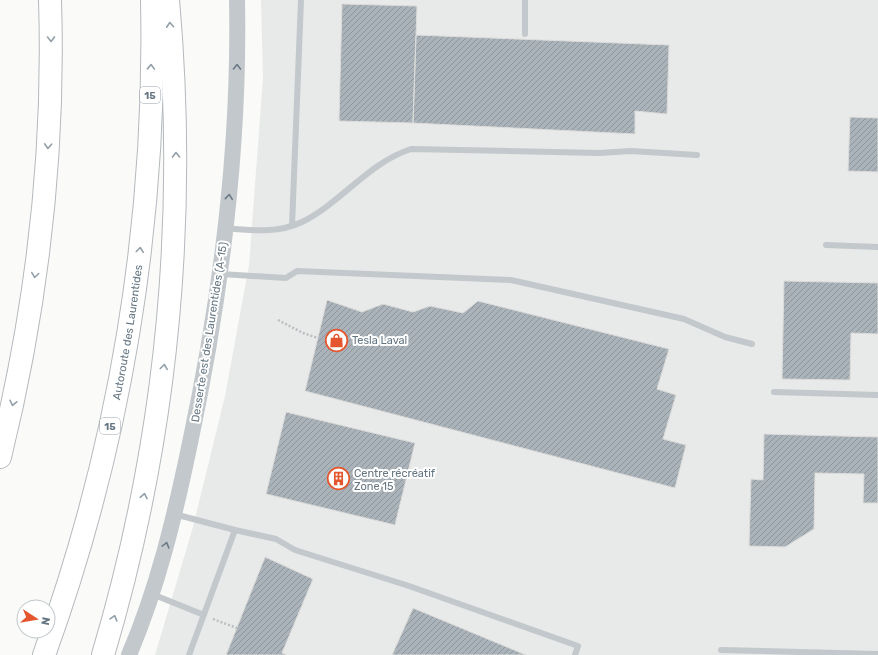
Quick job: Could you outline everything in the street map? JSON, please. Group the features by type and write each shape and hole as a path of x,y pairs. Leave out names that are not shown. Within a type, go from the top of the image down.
{"highway":[{"path":"0,457 20,368 41,233 49,122 50,0"},
{"name":"Autoroute des Laurentides","path":"44,655 84,534 108,437 125,353 141,236 148,151 152,0"},
{"path":"102,655 126,575 140,514 156,425 164,362 173,266 176,186 174,80 168,0"},
{"path":"58,655 69,622 108,437"}],"street":[{"name":"Desserte est des Laurentides (A-15)","path":"129,655 152,594 174,514 202,386 226,228 236,108 236,0"}],"lane":[{"path":"292,226 301,0"},
{"path":"525,0 525,34"},
{"path":"226,228 272,230 292,226 302,222 318,212 385,160 411,149 599,154 631,151 697,155"},
{"path":"826,245 878,247"},
{"path":"220,274 286,278 297,271 510,280 684,318 725,337 752,344"},
{"path":"774,392 878,395"},
{"path":"174,514 276,539 295,550 409,586 578,646 575,655"},
{"path":"189,655 235,530"},
{"path":"152,594 204,615"},
{"path":"721,650 878,654"}],"path":[{"path":"278,320 303,333 318,338"},
{"path":"215,619 237,628"}],"shaded area":[{"path":"261,0 878,0 878,655 155,655 193,527 225,396 249,265 263,78"}],"building":[{"path":"342,4 417,6 413,123 339,121"},
{"path":"416,35 669,45 667,114 635,111 635,134 413,123"},
{"path":"850,117 878,118 878,172 848,171"},
{"path":"784,281 878,283 878,334 851,333 850,380 782,379"},
{"path":"327,300 362,312 383,304 413,312 430,306 463,313 478,301 669,349 657,389 676,395 663,439 686,445 675,488 305,391"},
{"name":"Centre récréatif Zone 15","path":"286,412 415,443 395,525 266,494"},
{"path":"764,434 878,437 878,503 863,503 864,474 815,473 814,529 785,547 749,546 751,479 763,480"},
{"path":"265,557 313,579 282,653 287,655 226,655"},
{"path":"413,608 526,655 392,655"}],"place":[{"name":"Tesla Laval","path":"336,340"},
{"name":"Centre récréatif Zone 15","path":"338,479"}]}
